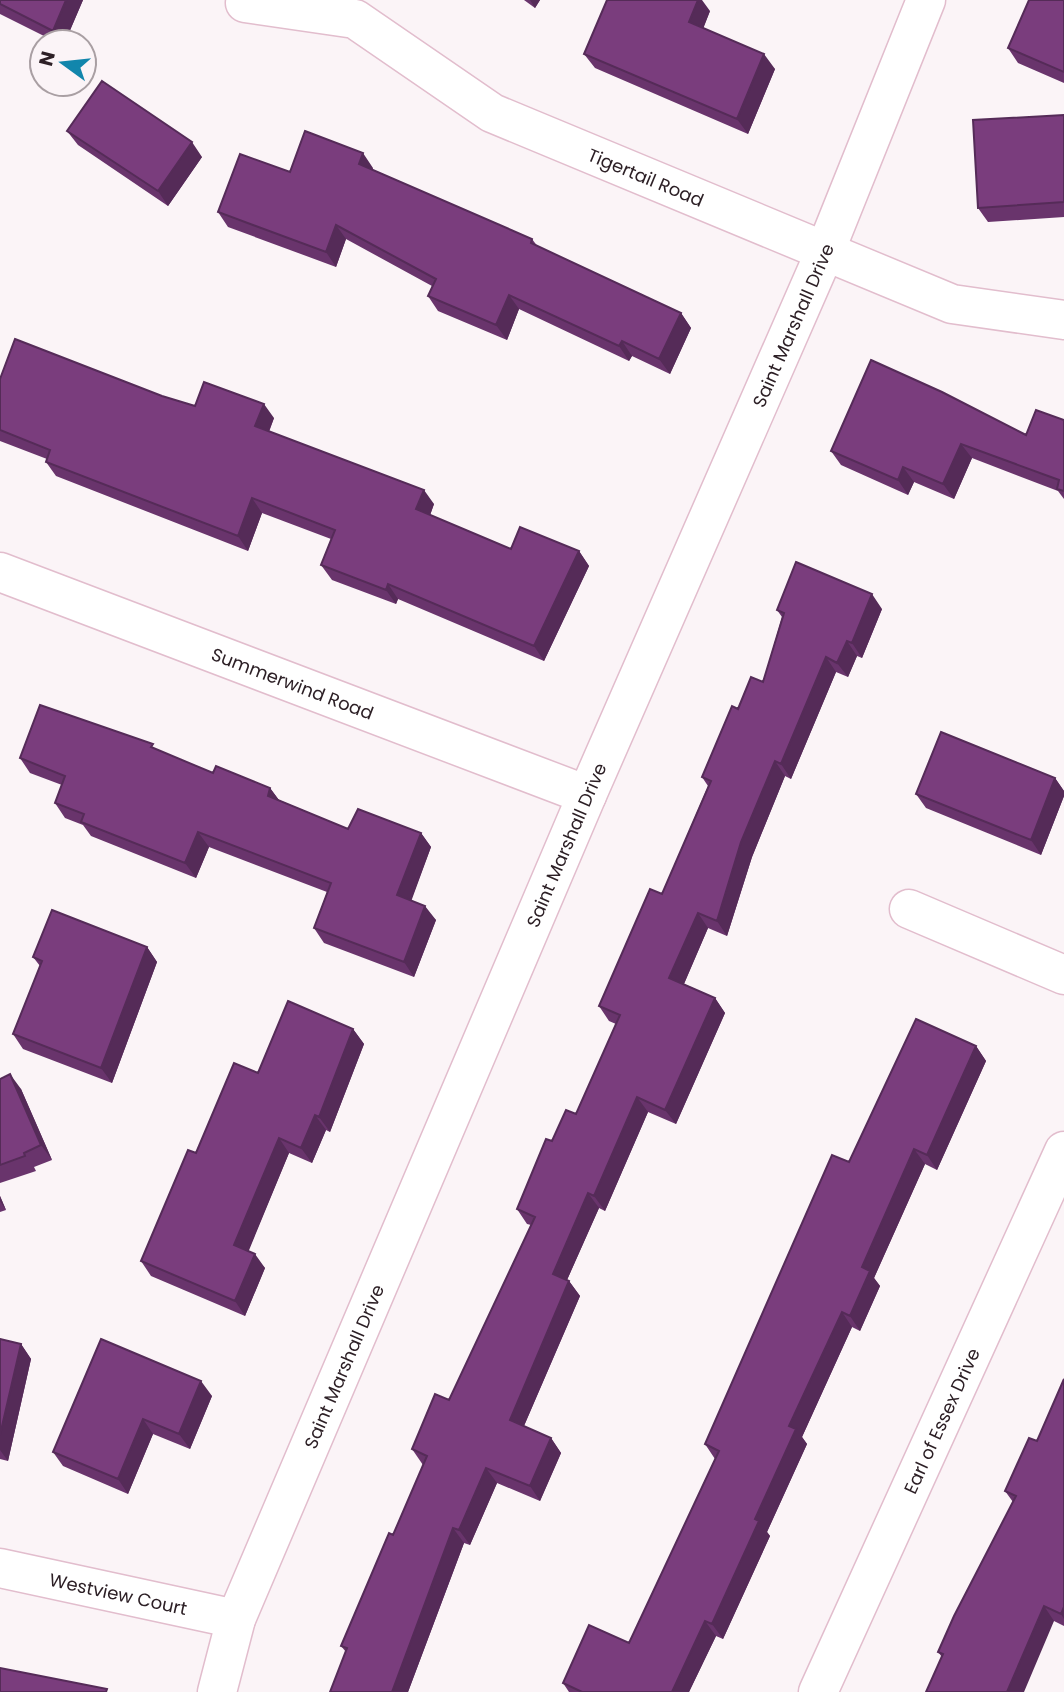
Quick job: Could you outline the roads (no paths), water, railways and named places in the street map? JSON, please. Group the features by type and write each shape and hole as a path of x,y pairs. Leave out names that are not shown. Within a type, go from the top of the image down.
{"street":[{"name":"Saint Marshall Drive","path":"217,1692 236,1619 587,795 824,254 926,0"},
{"name":"Tigertail Road","path":"245,3 355,19 492,113 824,254 951,304 1064,320"},
{"name":"Summerwind Road","path":"3,583 587,795"},
{"path":"909,909 1064,975"},
{"name":"Earl of Essex Drive","path":"818,1692 1064,1151"},
{"name":"Westview Court","path":"0,1568 236,1619"}]}
